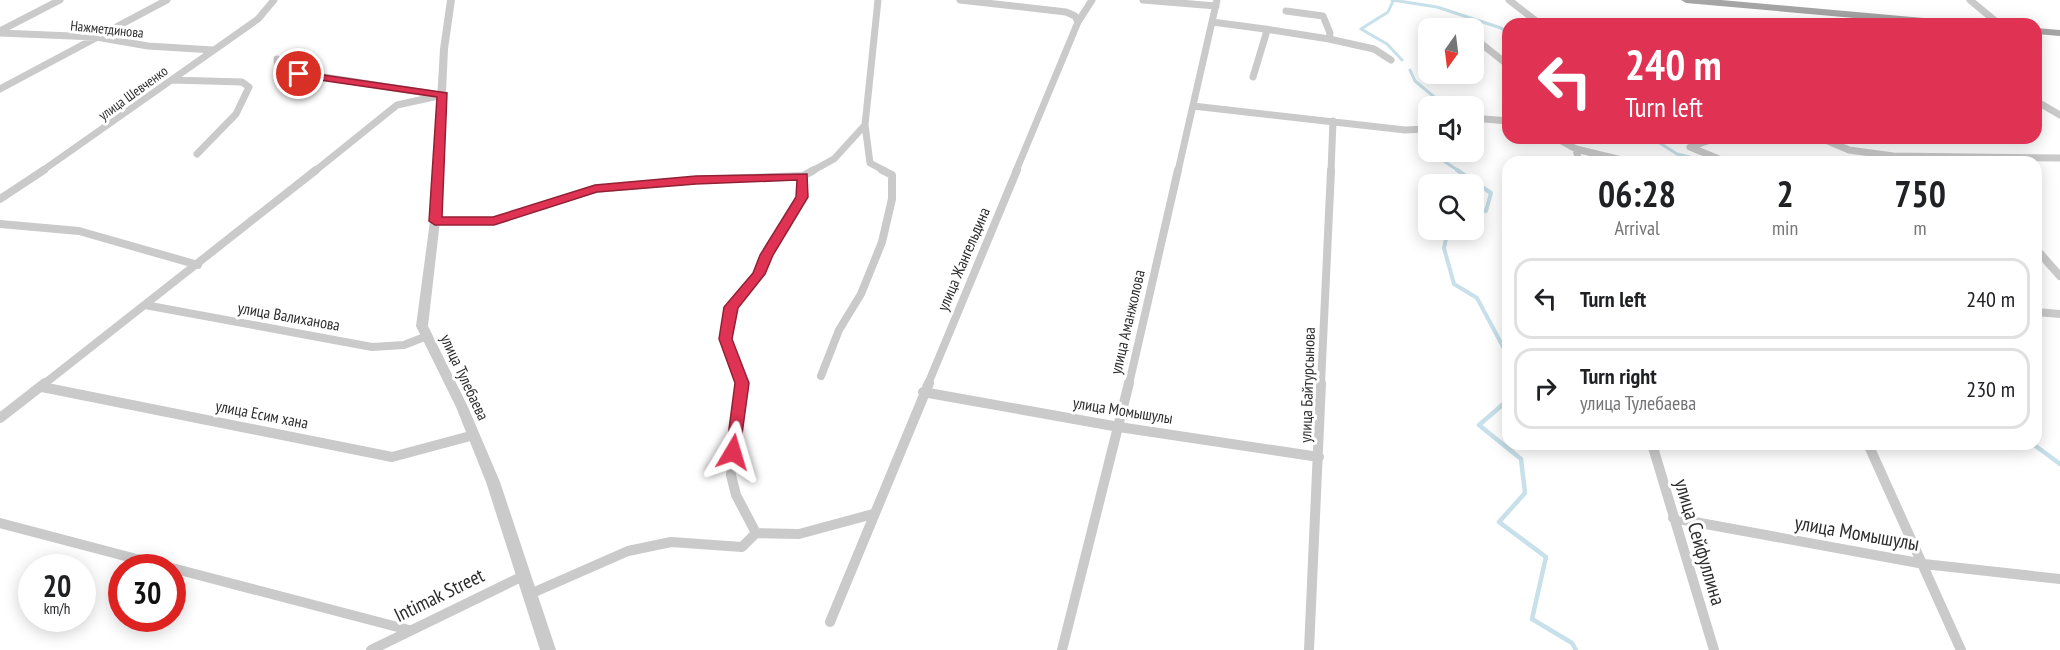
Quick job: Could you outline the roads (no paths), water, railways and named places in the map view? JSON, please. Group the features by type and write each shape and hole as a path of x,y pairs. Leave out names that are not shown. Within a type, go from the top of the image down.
{"main road":[{"path":"1686,0 1882,18"},
{"path":"2042,32 2060,33"}],"street":[{"path":"0,32 60,0"},
{"path":"0,89 168,0"},
{"name":"улица Шевченко","path":"0,199 95,136 258,19 274,0"},
{"name":"улица Тулебаева","path":"451,0 444,50 435,221 422,326 474,435 493,482 548,650"},
{"path":"821,376 839,330 861,294 882,242 892,199 892,175 870,163 865,125 878,0"},
{"path":"960,0 1066,12 1075,16 1078,22"},
{"name":"улица Жангельдина","path":"830,622 923,392 1078,22 1092,0"},
{"path":"1143,0 1217,3"},
{"path":"1509,0 1532,18"},
{"path":"1970,0 1992,18"},
{"name":"улица Аманжолова","path":"1062,650 1119,427 1217,3"},
{"path":"1286,10 1323,16 1330,33 1329,39"},
{"path":"1212,22 1329,39 1374,50 1391,60"},
{"path":"1253,77 1266,34 1265,28"},
{"name":"Нажметдинова","path":"0,32 96,37 148,46 213,50"},
{"path":"1484,46 1502,60"},
{"path":"277,59 278,70 443,95"},
{"path":"172,80 242,82 249,87 236,114 197,154"},
{"path":"0,418 198,265 397,105 443,95"},
{"path":"2042,105 2060,116"},
{"path":"1193,106 1405,130 1418,129"},
{"path":"1484,119 1502,120"},
{"name":"улица Байтурсынова","path":"1309,650 1333,121"},
{"path":"435,221 494,221 595,189 696,180 803,176 834,159 865,125"},
{"path":"1567,144 1576,149 1605,156"},
{"path":"1699,144 1690,147 1712,156"},
{"path":"1835,144 1849,150 1893,156"},
{"path":"1576,149 1578,156"},
{"path":"2042,158 2060,158"},
{"path":"756,533 736,495 731,475 742,383 726,339 731,307 759,274 766,255 802,197 803,176"},
{"path":"0,224 79,231 198,265"},
{"path":"2042,256 2060,276"},
{"name":"улица Валиханова","path":"145,305 372,347 404,345 427,336"},
{"path":"2042,312 2060,314"},
{"name":"улица Есим хана","path":"42,387 392,457 474,435"},
{"name":"улица Момышулы","path":"923,392 1119,427 1318,458"},
{"name":"улица Сейфуллина","path":"1654,450 1714,650"},
{"path":"1871,450 1961,650"},
{"path":"530,594 628,551 671,542 742,548 756,533 799,534 873,514"},
{"name":"улица Момышулы","path":"1673,518 1924,564 2060,579"},
{"path":"0,524 117,554"},
{"path":"186,572 409,630"},
{"name":"Intimak Street","path":"371,650 524,576"}],"waterway":[{"path":"1392,0 1437,7 1502,29"},
{"path":"1393,1 1388,12 1361,29 1387,44 1402,60"},
{"path":"1410,70 1415,81 1433,96"},
{"path":"1661,144 1677,154 1685,156"},
{"path":"1445,162 1459,171"},
{"path":"1457,170 1463,174"},
{"path":"1484,188 1491,193 1486,211 1484,211"},
{"path":"1446,240 1444,248 1454,284 1477,298 1502,345"},
{"path":"1502,405 1479,425 1502,444"},
{"path":"1510,450 1521,459 1525,493 1499,522 1546,557 1532,619 1572,643 1576,650"},
{"path":"2041,450 2060,464"}]}
